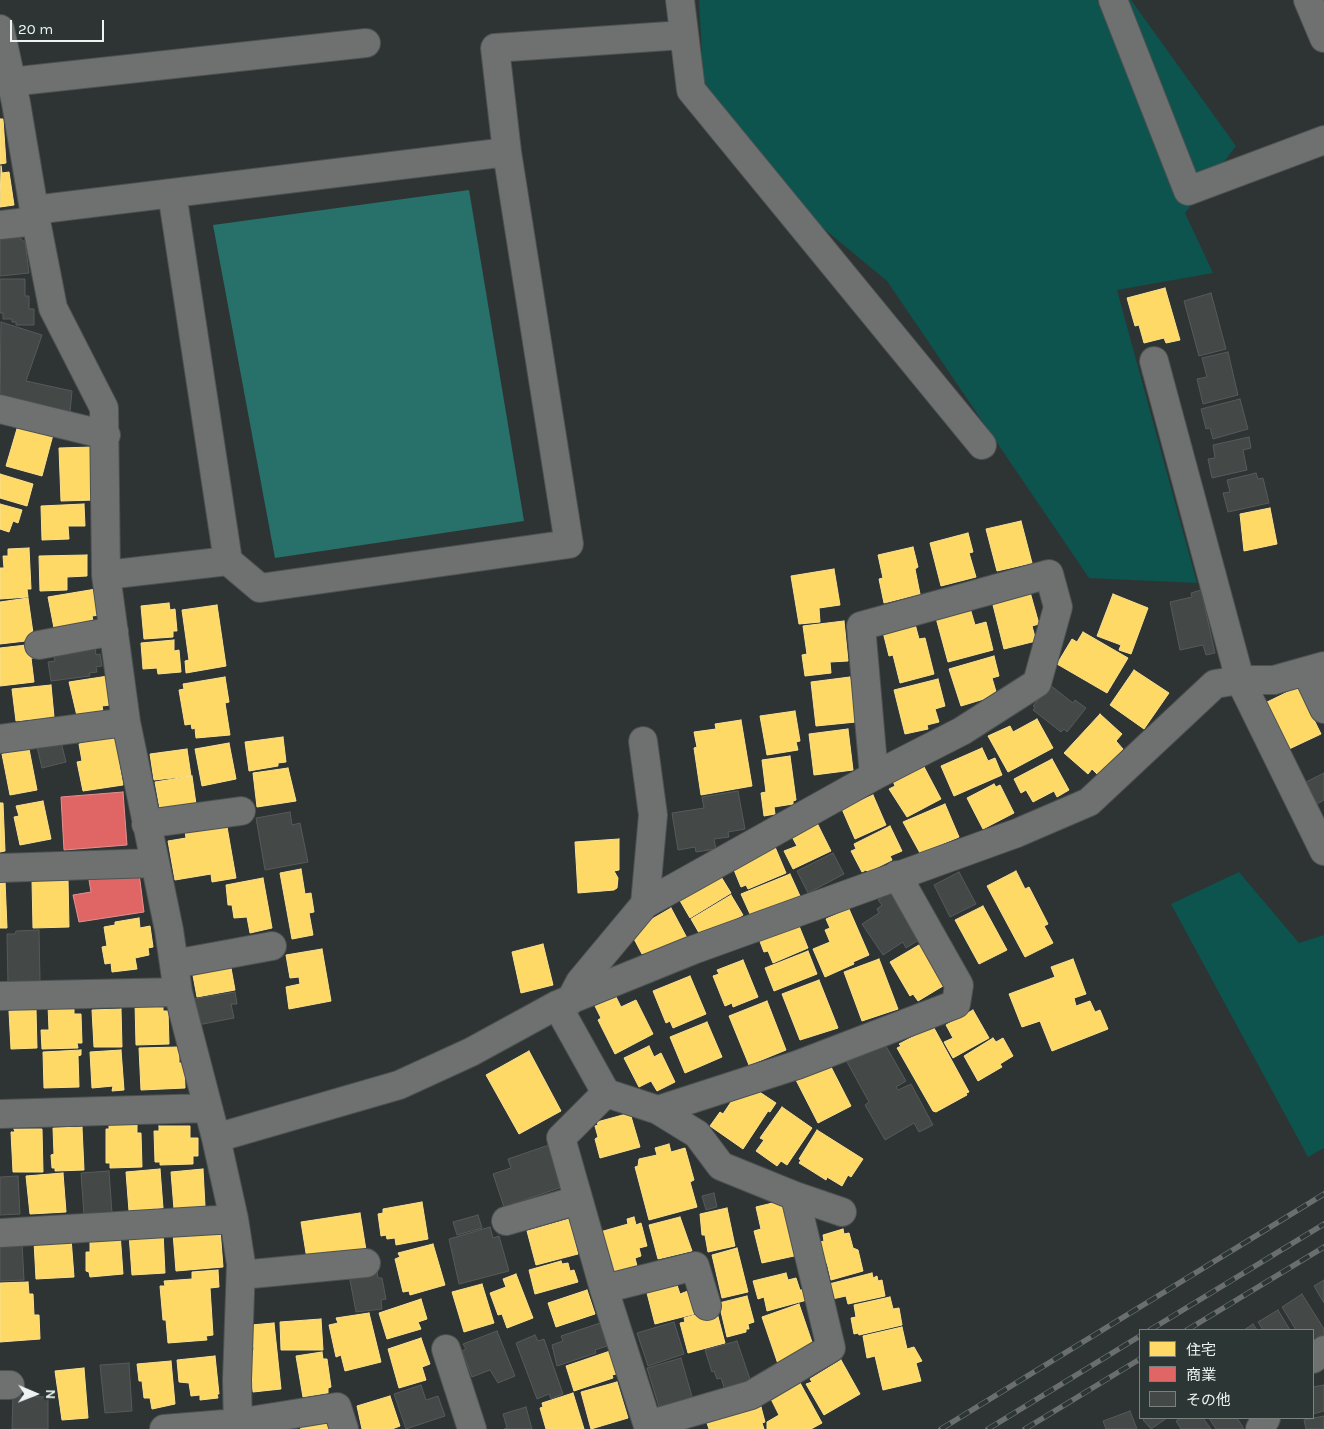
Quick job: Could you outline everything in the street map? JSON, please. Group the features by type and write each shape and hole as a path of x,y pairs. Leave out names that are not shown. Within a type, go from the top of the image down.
{"street":[{"path":"680,0 691,90 982,445"},
{"path":"1113,0 1188,190 1324,140"},
{"path":"1308,0 1324,38"},
{"path":"0,29 9,96 53,308 104,408 106,435 106,574 126,722 178,992 216,1138 234,1219 241,1275 237,1426"},
{"path":"172,193 228,561 260,588 569,544 507,152 494,48 683,35"},
{"path":"9,96 366,43"},
{"path":"0,225 35,216 172,193 507,152"},
{"path":"1154,361 1240,680 1324,851"},
{"path":"0,409 106,435"},
{"path":"106,574 228,561"},
{"path":"564,1003 645,904 874,776 962,731 1037,683 1058,607 1049,574 861,626 874,776"},
{"path":"39,645 114,631"},
{"path":"216,1138 399,1086 471,1052 564,1003 693,950 1017,833 1089,802 1216,684 1240,680 1274,680 1315,669 1324,709"},
{"path":"0,739 126,722"},
{"path":"643,741 653,815 645,904"},
{"path":"146,824 241,811"},
{"path":"0,868 154,863"},
{"path":"658,1110 797,1065 956,1004 959,985 897,875"},
{"path":"174,964 272,946"},
{"path":"0,996 178,992"},
{"path":"564,1003 606,1093 658,1110 698,1134 722,1166 795,1196 842,1212"},
{"path":"606,1093 561,1138 604,1290 648,1427 751,1395 830,1348 795,1196"},
{"path":"0,1114 208,1108"},
{"path":"506,1221 578,1200"},
{"path":"0,1233 234,1219"},
{"path":"241,1275 366,1263"},
{"path":"604,1290 695,1266 706,1306"},
{"path":"446,1349 472,1429"},
{"path":"1314,1358 1324,1350"},
{"path":"164,1429 237,1426 337,1407 344,1429"}],"shaded area":[{"path":"699,0 1131,0 1236,146 1185,213 1213,273 1117,290 1197,583 1089,578 887,281 706,131"},
{"path":"469,190 524,521 275,558 213,225"},
{"path":"1239,872 1299,943 1324,935 1324,1148 1308,1157 1171,904"}],"building: 住宅":[{"path":"0,119 3,119 6,163 0,164"},
{"path":"1,166 2,173 9,172 14,205 0,207"},
{"path":"1165,288 1180,340 1166,343 1164,338 1144,343 1139,325 1135,326 1127,298"},
{"path":"19,422 54,431 42,476 6,466"},
{"path":"93,447 95,500 61,501 59,448"},
{"path":"0,474 33,484 27,506 0,498"},
{"path":"0,504 22,510 18,523 13,521 9,532 0,529"},
{"path":"84,504 85,526 68,526 69,539 42,540 41,506"},
{"path":"1270,508 1277,544 1244,551 1240,514"},
{"path":"1021,521 1032,563 997,571 986,529"},
{"path":"968,533 973,552 969,553 976,577 941,586 930,543"},
{"path":"913,547 918,567 915,569 920,594 884,603 879,579 883,578 878,555"},
{"path":"29,548 31,589 27,589 28,597 0,599 0,568 4,568 3,556 8,556 8,549"},
{"path":"87,555 87,576 67,577 67,590 40,591 39,556"},
{"path":"834,569 840,605 819,608 820,622 799,624 791,576"},
{"path":"96,589 100,615 92,616 93,621 54,628 48,597"},
{"path":"1030,592 1039,624 1032,626 1036,641 1004,649 992,601"},
{"path":"1113,594 1148,608 1131,654 1119,650 1121,645 1097,636"},
{"path":"28,598 34,640 0,644 0,602"},
{"path":"169,603 170,610 175,609 177,631 173,631 173,637 144,639 141,606"},
{"path":"217,605 226,666 186,673 185,661 189,660 182,610"},
{"path":"970,608 975,625 986,622 993,650 948,662 936,618"},
{"path":"844,621 848,661 830,662 831,673 805,676 802,655 807,654 803,626"},
{"path":"915,624 919,639 925,638 934,674 900,683 893,655 889,656 883,632"},
{"path":"1083,632 1128,658 1107,693 1057,664 1072,639 1077,642"},
{"path":"174,640 174,651 179,650 181,672 158,674 157,668 143,669 141,643"},
{"path":"35,644 36,658 31,658 34,682 0,686 0,648"},
{"path":"994,656 999,676 992,678 997,695 961,706 949,669"},
{"path":"1134,670 1169,693 1144,729 1110,705"},
{"path":"108,676 110,705 102,706 103,711 77,716 69,682"},
{"path":"225,677 229,702 225,703 230,735 196,738 195,728 192,729 191,724 185,725 179,690 184,689 183,684"},
{"path":"850,677 856,722 816,726 811,682"},
{"path":"938,679 945,706 935,709 939,722 927,725 928,729 905,734 894,690"},
{"path":"51,685 54,717 16,721 12,689"},
{"path":"1298,687 1321,734 1287,750 1265,703"},
{"path":"795,711 800,741 796,742 798,750 767,755 760,716"},
{"path":"1100,714 1122,734 1116,741 1123,749 1098,775 1092,769 1088,774 1064,753"},
{"path":"1037,719 1053,748 1008,772 988,736 1010,726 1013,732"},
{"path":"741,720 752,786 701,795 694,748 697,747 694,732 716,729 715,724"},
{"path":"848,729 853,770 814,775 809,734"},
{"path":"114,735 123,785 83,791 77,762 82,761 79,744"},
{"path":"283,737 286,762 278,763 278,766 249,771 245,742"},
{"path":"229,743 236,779 202,786 195,749"},
{"path":"982,748 988,761 995,758 1002,775 954,796 941,766"},
{"path":"29,749 37,790 10,795 2,754"},
{"path":"187,749 191,776 154,780 150,754"},
{"path":"790,756 796,800 793,801 793,804 774,807 775,814 764,816 761,793 766,792 762,760"},
{"path":"1052,759 1069,790 1057,797 1054,791 1033,802 1026,790 1021,793 1014,779"},
{"path":"923,765 941,799 907,817 889,789 895,786 893,781"},
{"path":"288,768 296,801 257,807 253,773"},
{"path":"192,776 196,804 160,809 155,782"},
{"path":"994,784 996,787 1000,785 1014,813 983,829 967,798"},
{"path":"873,795 886,825 855,839 842,809"},
{"path":"43,801 51,839 20,845 14,817 19,816 16,806"},
{"path":"0,803 3,803 5,851 0,852"},
{"path":"945,804 959,837 920,853 903,822"},
{"path":"817,823 831,851 793,869 784,851 797,846 791,835"},
{"path":"890,826 902,851 890,856 892,860 868,872 866,870 862,872 851,851 856,849 854,844"},
{"path":"206,827 207,830 227,827 236,878 212,882 211,874 175,880 168,841 186,838 185,831"},
{"path":"619,839 619,870 614,871 618,878 617,888 614,890 578,893 575,842"},
{"path":"775,847 786,873 748,889 746,885 741,887 732,865"},
{"path":"301,869 305,894 311,893 314,912 309,913 313,935 292,939 280,873"},
{"path":"1016,871 1025,889 1029,887 1048,924 1044,926 1053,943 1025,957 987,886"},
{"path":"790,874 800,896 757,914 756,912 750,914 741,894"},
{"path":"720,875 731,893 690,918 679,899"},
{"path":"263,878 272,928 250,933 247,917 234,918 232,905 228,905 226,885"},
{"path":"68,879 69,927 33,928 32,880"},
{"path":"5,880 7,928 0,928 0,881"},
{"path":"731,895 743,915 702,938 691,919"},
{"path":"983,906 1007,950 979,964 955,920"},
{"path":"671,908 687,938 648,959 644,953 642,954 632,935 633,930"},
{"path":"849,909 869,955 825,977 813,949 830,942 825,930 830,928 826,919"},
{"path":"139,918 140,928 150,926 153,947 148,948 149,955 135,958 137,969 112,972 111,963 105,964 102,947 107,946 104,927 115,925 115,922"},
{"path":"790,925 792,929 799,926 808,948 773,963 768,951 764,952 759,939"},
{"path":"924,942 941,972 936,974 943,986 918,1001 913,994 910,996 890,962"},
{"path":"543,944 553,985 521,993 512,952"},
{"path":"322,949 331,1001 289,1009 286,987 300,984 299,977 290,978 286,955"},
{"path":"808,951 817,974 774,991 765,968"},
{"path":"879,959 898,1009 862,1021 844,972"},
{"path":"1073,959 1086,994 1074,998 1076,1006 1090,1001 1095,1012 1100,1010 1108,1029 1052,1051 1040,1021 1022,1027 1009,994 1055,977 1051,967"},
{"path":"743,960 758,997 733,1007 732,1003 725,1006 713,976 719,974 717,970"},
{"path":"222,965 223,969 231,968 235,990 197,997 192,970"},
{"path":"690,976 706,1014 673,1028 670,1021 666,1023 653,991"},
{"path":"819,980 838,1028 800,1040 782,994"},
{"path":"616,997 621,1007 636,1000 653,1034 615,1054 598,1020 601,1018 595,1006"},
{"path":"767,1001 786,1050 749,1065 729,1016"},
{"path":"135,1003 163,1004 163,1011 168,1011 169,1044 136,1045"},
{"path":"74,1004 74,1014 81,1014 82,1043 77,1043 78,1048 42,1049 41,1030 49,1030 48,1005"},
{"path":"36,1009 37,1048 11,1049 9,1011"},
{"path":"121,1009 122,1047 94,1047 92,1010"},
{"path":"973,1010 989,1038 953,1058 944,1042 953,1038 946,1025"},
{"path":"707,1022 722,1057 685,1073 670,1037"},
{"path":"930,1028 934,1028 969,1092 966,1093 967,1095 936,1112 933,1111 897,1048 901,1046 899,1044"},
{"path":"993,1038 996,1042 1003,1038 1013,1056 1000,1064 1002,1067 978,1081 964,1056"},
{"path":"649,1046 654,1057 661,1053 675,1082 657,1091 651,1081 639,1087 624,1058"},
{"path":"179,1047 179,1063 184,1063 185,1088 141,1090 139,1048"},
{"path":"81,1050 81,1055 78,1056 79,1087 44,1088 43,1052"},
{"path":"121,1050 124,1090 112,1091 113,1086 92,1088 90,1052"},
{"path":"529,1051 561,1111 519,1134 486,1075"},
{"path":"829,1063 851,1106 818,1123 796,1080"},
{"path":"752,1087 776,1103 770,1112 768,1111 743,1149 710,1126 720,1112 723,1114 735,1096 739,1099 744,1092"},
{"path":"782,1107 812,1128 787,1165 781,1161 777,1166 756,1151 764,1140 760,1138"},
{"path":"630,1113 640,1147 600,1158 595,1139 598,1137 595,1126 598,1125 597,1122"},
{"path":"109,1125 137,1125 137,1133 141,1133 142,1167 110,1168 110,1163 106,1163 106,1129 109,1129"},
{"path":"159,1126 190,1126 190,1138 198,1138 198,1156 193,1156 193,1164 160,1165 160,1162 155,1162 154,1131 159,1131"},
{"path":"82,1127 84,1170 55,1171 55,1168 52,1168 51,1155 54,1154 53,1128"},
{"path":"14,1129 42,1129 43,1172 13,1172 11,1132 15,1132"},
{"path":"817,1130 863,1159 851,1177 848,1175 842,1186 827,1177 826,1180 799,1163 801,1160 799,1159"},
{"path":"669,1144 671,1152 685,1148 694,1180 690,1182 697,1207 649,1220 635,1167 638,1166 639,1159 657,1155 655,1148"},
{"path":"160,1169 163,1208 129,1211 126,1172"},
{"path":"203,1169 205,1206 174,1209 171,1172"},
{"path":"63,1173 66,1212 30,1214 26,1176"},
{"path":"781,1201 794,1256 762,1263 754,1231 761,1229 756,1207"},
{"path":"422,1202 428,1239 396,1245 395,1238 387,1239 386,1235 381,1236 378,1214 383,1213 383,1209"},
{"path":"727,1208 735,1246 708,1252 705,1235 702,1235 700,1214"},
{"path":"360,1213 366,1250 307,1259 301,1222"},
{"path":"634,1217 636,1225 641,1223 647,1246 639,1248 641,1256 635,1258 637,1266 614,1271 609,1252 605,1253 600,1232 628,1224 627,1219"},
{"path":"680,1217 692,1251 658,1259 649,1225"},
{"path":"569,1219 578,1254 536,1265 527,1231"},
{"path":"220,1229 223,1267 176,1271 173,1233"},
{"path":"843,1229 844,1234 849,1233 853,1248 858,1250 863,1271 831,1280 827,1263 822,1264 816,1243 824,1241 823,1235"},
{"path":"163,1232 165,1273 132,1275 129,1234"},
{"path":"120,1233 123,1274 90,1277 89,1272 86,1271 86,1252 90,1252 90,1236"},
{"path":"71,1238 74,1277 36,1279 34,1241"},
{"path":"433,1244 445,1285 410,1295 409,1291 403,1292 395,1259 400,1257 398,1253"},
{"path":"737,1248 748,1292 722,1298 712,1255"},
{"path":"561,1261 562,1264 568,1263 570,1271 574,1270 578,1282 535,1294 529,1270"},
{"path":"218,1270 219,1287 210,1288 213,1335 206,1336 207,1340 168,1343 166,1320 163,1320 160,1286 165,1286 164,1281 192,1279 192,1272"},
{"path":"786,1273 788,1280 796,1278 800,1290 804,1290 807,1300 767,1311 764,1297 758,1299 753,1281"},
{"path":"872,1273 873,1278 877,1276 878,1281 882,1280 885,1296 848,1304 846,1296 832,1299 829,1284"},
{"path":"516,1274 533,1318 507,1328 502,1314 498,1315 490,1293 506,1287 503,1279"},
{"path":"28,1282 29,1294 33,1294 34,1315 39,1315 40,1339 0,1342 0,1283"},
{"path":"482,1284 494,1323 464,1332 452,1292"},
{"path":"677,1285 680,1294 688,1291 694,1314 655,1324 647,1293"},
{"path":"587,1290 595,1314 556,1327 548,1303"},
{"path":"747,1296 754,1322 748,1324 749,1329 746,1329 746,1332 727,1337 719,1303"},
{"path":"890,1297 893,1309 899,1308 902,1325 859,1335 858,1333 854,1334 851,1318 856,1317 854,1305"},
{"path":"421,1299 427,1319 418,1322 421,1329 387,1339 379,1313"},
{"path":"799,1304 814,1348 778,1364 762,1317"},
{"path":"716,1309 725,1343 688,1353 680,1323 685,1322 684,1318"},
{"path":"369,1313 381,1362 345,1371 341,1355 336,1357 329,1325 338,1323 336,1318"},
{"path":"321,1319 323,1350 281,1350 280,1322"},
{"path":"274,1323 281,1389 253,1392 249,1350 254,1350 251,1325"},
{"path":"902,1327 907,1349 914,1347 922,1361 916,1363 921,1381 883,1390 875,1356 867,1358 863,1336"},
{"path":"421,1338 430,1364 422,1367 426,1380 399,1388 388,1349"},
{"path":"613,1350 620,1373 612,1375 613,1378 574,1391 566,1366"},
{"path":"322,1352 323,1359 327,1359 331,1387 328,1388 328,1393 303,1397 296,1356"},
{"path":"215,1356 218,1398 200,1400 200,1395 191,1396 189,1383 179,1382 177,1360"},
{"path":"841,1360 860,1394 824,1415 806,1384 812,1382 810,1379"},
{"path":"171,1361 175,1404 152,1409 150,1398 144,1398 137,1364"},
{"path":"84,1368 88,1418 62,1420 55,1371"},
{"path":"799,1381 822,1423 811,1429 767,1429 767,1422 779,1415 770,1397"},
{"path":"617,1382 628,1418 591,1429 581,1392"},
{"path":"573,1393 584,1429 546,1429 540,1408 543,1407 542,1403"},
{"path":"390,1396 400,1426 392,1429 362,1429 357,1406"},
{"path":"761,1407 765,1422 762,1423 764,1429 709,1429 707,1423"},
{"path":"330,1420 332,1429 301,1429 300,1427"}],"building: 商業":[{"path":"123,792 127,845 64,850 61,797"},
{"path":"139,873 144,912 79,922 73,895 91,892 89,880"}],"building: その他":[{"path":"15,235 25,242 29,273 0,276 0,237"},
{"path":"0,279 25,279 25,296 29,296 29,309 34,309 34,325 16,325 16,322 12,322 12,319 3,319 3,313 0,313"},
{"path":"1211,293 1226,349 1199,356 1184,301"},
{"path":"1,322 42,335 26,381 72,391 70,412 0,397"},
{"path":"1228,352 1238,395 1203,404 1197,379 1207,377 1202,358"},
{"path":"1240,399 1248,429 1213,439 1210,428 1206,429 1201,409"},
{"path":"1249,437 1251,448 1243,450 1247,470 1212,478 1208,459 1215,458 1213,445"},
{"path":"1256,473 1258,479 1263,478 1269,503 1228,512 1223,493 1230,492 1227,480"},
{"path":"1201,590 1215,653 1206,655 1203,645 1180,650 1170,602 1192,597 1191,593"},
{"path":"95,646 96,655 100,654 102,666 96,667 97,672 89,673 90,676 51,681 48,662 55,661 53,652"},
{"path":"1050,685 1073,703 1075,700 1086,708 1067,732 1064,729 1061,732 1033,710 1035,707 1033,706"},
{"path":"61,742 66,762 42,768 37,747"},
{"path":"1324,773 1324,800 1317,804 1306,782"},
{"path":"738,791 745,829 728,832 729,837 714,839 716,849 696,852 695,847 678,850 672,813 704,808 702,797"},
{"path":"290,812 292,825 300,823 308,862 265,870 256,818"},
{"path":"833,853 844,874 808,893 797,871"},
{"path":"959,872 976,904 950,917 934,885"},
{"path":"892,890 922,938 906,948 903,942 883,955 862,924 879,913 877,909 882,905 878,900"},
{"path":"39,930 40,981 36,981 36,985 8,985 7,934 15,934 16,931"},
{"path":"235,992 237,1004 231,1004 234,1018 198,1025 193,999"},
{"path":"883,1041 906,1081 896,1087 898,1090 911,1084 933,1125 919,1132 914,1123 885,1140 865,1105 869,1102 847,1062"},
{"path":"549,1145 562,1187 504,1207 493,1174 511,1168 508,1159"},
{"path":"109,1171 112,1213 84,1215 81,1173"},
{"path":"18,1176 20,1214 0,1215 0,1177"},
{"path":"714,1193 717,1207 706,1210 702,1196"},
{"path":"478,1215 482,1228 457,1235 453,1222"},
{"path":"490,1227 493,1238 499,1236 509,1271 459,1284 449,1239"},
{"path":"0,1239 22,1242 24,1280 0,1281"},
{"path":"377,1271 378,1278 382,1278 386,1299 381,1300 382,1309 356,1312 349,1275"},
{"path":"1324,1280 1324,1303 1314,1286"},
{"path":"1302,1294 1324,1329 1324,1340 1314,1346 1314,1329 1295,1329 1282,1307"},
{"path":"1278,1310 1289,1329 1262,1329 1258,1322"},
{"path":"674,1322 684,1354 648,1366 637,1333"},
{"path":"600,1323 607,1346 595,1350 596,1353 557,1366 552,1345 563,1341 561,1336"},
{"path":"1253,1324 1256,1329 1246,1329"},
{"path":"497,1331 515,1376 498,1383 490,1370 472,1377 462,1351 466,1349 463,1344"},
{"path":"535,1335 538,1341 544,1339 563,1394 551,1399 549,1394 537,1399 516,1343"},
{"path":"737,1341 751,1382 725,1390 721,1378 717,1379 714,1371 712,1372 705,1350"},
{"path":"681,1358 693,1400 660,1410 647,1368"},
{"path":"129,1363 132,1411 105,1413 100,1365"},
{"path":"421,1385 426,1400 438,1396 445,1416 406,1429 394,1394"},
{"path":"1324,1385 1324,1411 1314,1414 1314,1387"},
{"path":"13,1396 48,1397 48,1429 12,1429"},
{"path":"526,1407 532,1429 504,1429 507,1428 503,1414"},
{"path":"1130,1411 1137,1429 1106,1429 1103,1421"},
{"path":"1324,1416 1324,1429 1306,1429 1304,1420"},
{"path":"1144,1419 1166,1419 1151,1429"},
{"path":"1179,1419 1204,1419 1211,1429 1181,1429 1176,1421"},
{"path":"1210,1419 1238,1419 1244,1429 1216,1429"}],"railway":[{"path":"941,1429 1324,1194"},
{"path":"1152,1329 1324,1224"},
{"path":"1189,1329 1324,1247"},
{"path":"988,1429 1139,1337"},
{"path":"1025,1429 1139,1360"}]}
